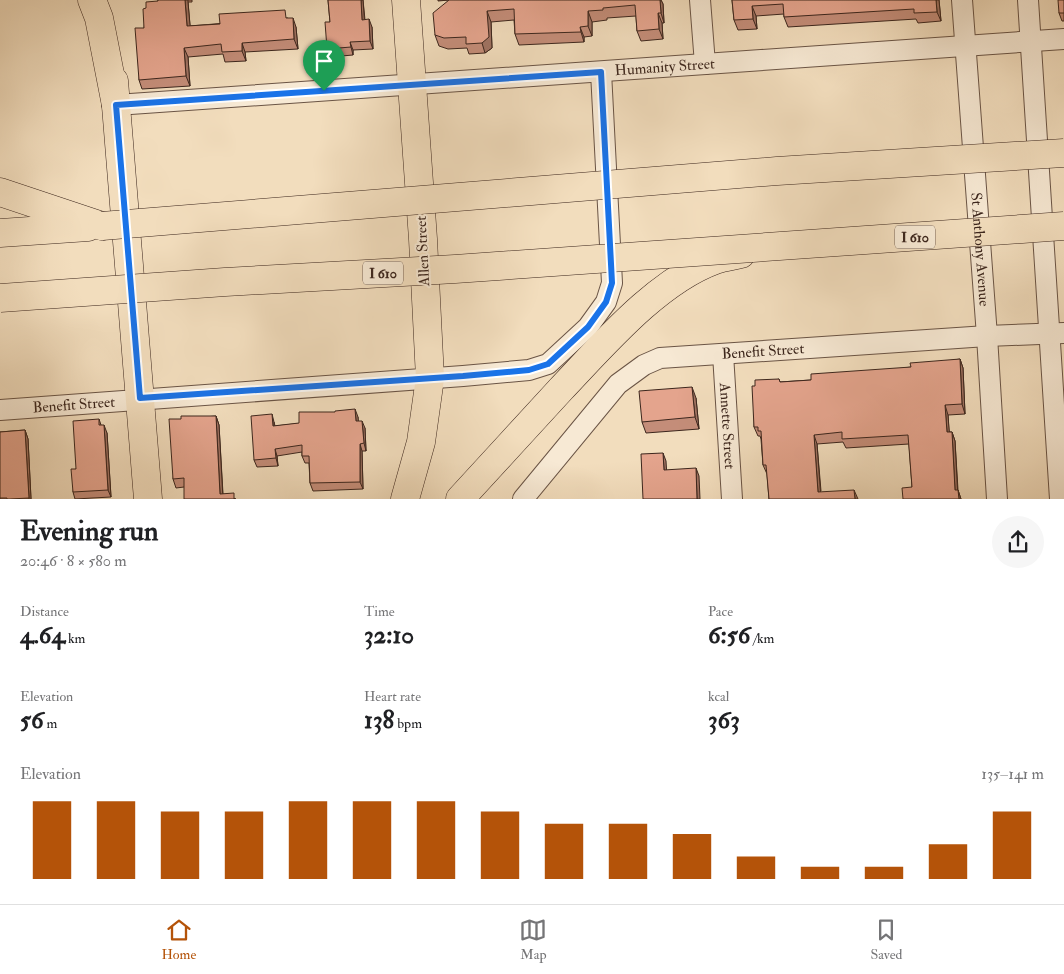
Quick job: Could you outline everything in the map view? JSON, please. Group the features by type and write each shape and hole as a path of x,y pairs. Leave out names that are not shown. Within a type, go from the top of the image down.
{"main road":[{"path":"92,0 100,18 116,105"},
{"path":"107,0 148,499"},
{"name":"Allen Street","path":"405,499 421,442 430,378 423,239 406,0"},
{"path":"0,233 777,171 1064,153"},
{"path":"0,192 102,226"},
{"name":"I 610","path":"0,298 225,282 446,270 1064,226"},
{"path":"460,499 611,336 664,289 689,273 715,260 767,247"}],"street":[{"path":"700,0 704,64"},
{"name":"St Anthony Avenue","path":"962,0 997,499"},
{"path":"1028,0 1057,333 1060,499"},
{"name":"Humanity Street","path":"116,105 1064,39"},
{"name":"Benefit Street","path":"0,410 529,370 548,364 588,327 606,302 612,283 601,72"},
{"name":"Benefit Street","path":"523,499 618,384 644,365 660,358 1057,333"},
{"name":"Annette Street","path":"723,354 732,499"}],"building":[{"path":"185,0 187,26 220,24 219,14 285,10 286,18 293,18 294,39 242,43 242,51 222,52 221,44 184,48 186,76 139,80 135,28 144,28 143,9 146,8 146,2"},
{"path":"328,0 361,0 362,20 369,19 370,41 350,42 351,47 327,49 325,22 330,22"},
{"path":"449,0 660,0 661,13 658,13 659,29 637,31 635,5 588,11 588,26 580,27 581,32 515,34 514,9 487,11 489,37 482,43 466,44 466,37 444,38 435,35 433,13"},
{"path":"732,0 936,0 937,12 914,13 914,9 784,17 783,4 752,6 753,19 734,20"},
{"path":"1058,0 1064,0 1064,13 1059,13"},
{"path":"960,359 962,404 945,405 947,432 952,432 955,490 958,490 959,499 903,499 902,488 912,487 908,435 842,439 842,432 814,435 818,492 854,490 855,499 769,499 766,465 763,465 761,431 758,431 758,427 754,427 752,386 755,386 755,380 779,379 780,382 811,380 811,374 911,367 910,363"},
{"path":"692,387 695,417 642,422 639,391"},
{"path":"355,409 356,421 362,421 364,443 360,444 360,482 310,483 309,456 302,456 302,445 275,449 276,458 254,460 251,416 272,414 273,426 299,423 299,412 335,412"},
{"path":"181,416 216,416 220,494 234,493 234,499 184,499 184,478 173,479 169,419 181,419"},
{"path":"99,419 99,425 104,425 108,490 73,492 71,469 76,469 73,421"},
{"path":"25,430 29,498 0,498 0,432"},
{"path":"663,453 664,470 696,468 697,499 643,499 641,454"}],"route":[{"path":"601,72 612,283 606,302 588,327 564,351 548,364 529,370 140,398 116,105 324,91 601,72"}]}
